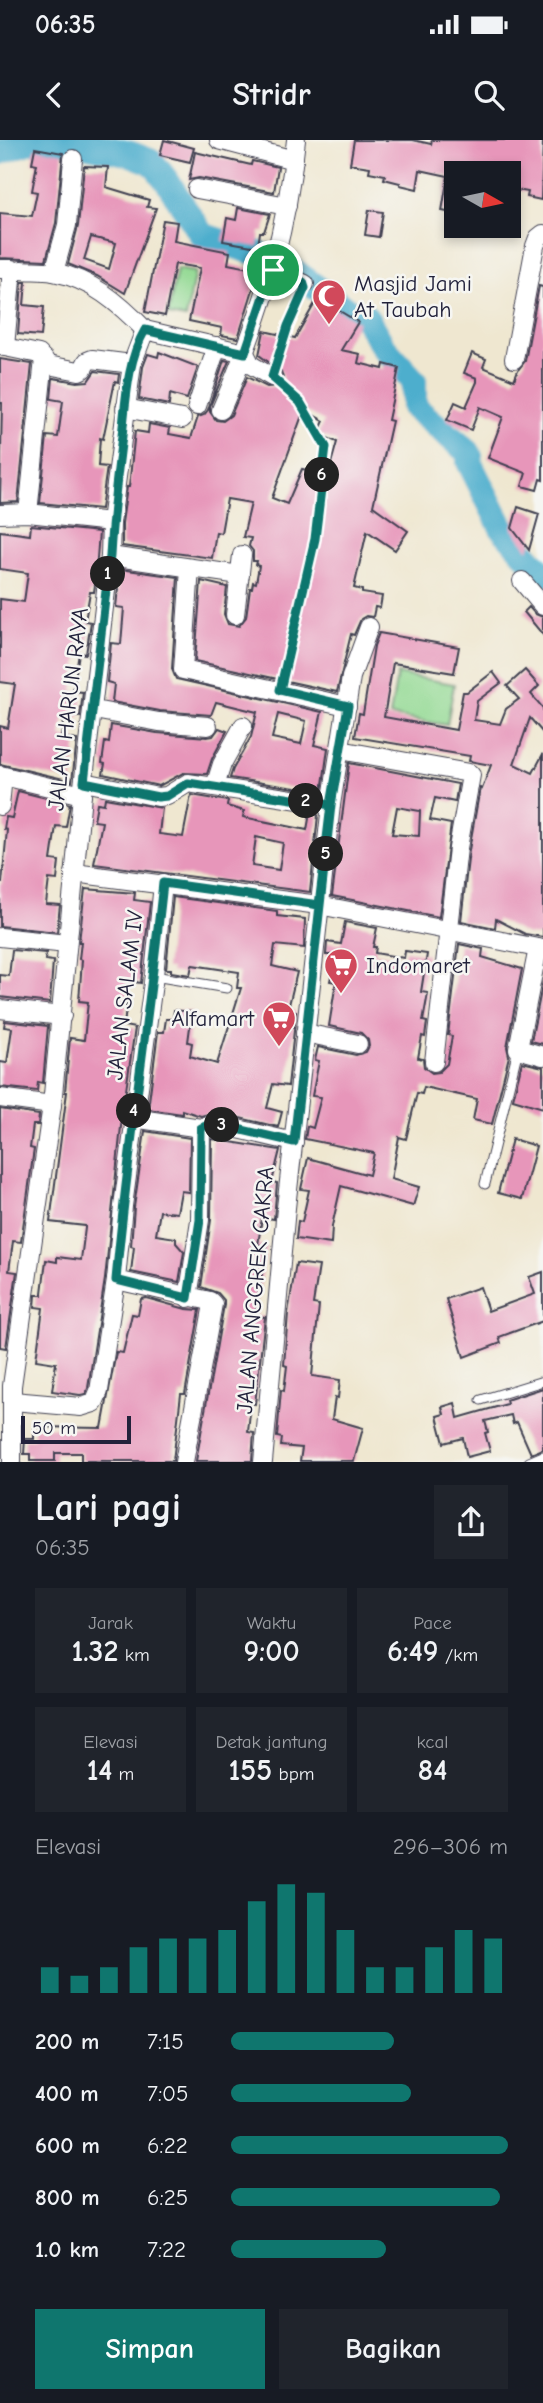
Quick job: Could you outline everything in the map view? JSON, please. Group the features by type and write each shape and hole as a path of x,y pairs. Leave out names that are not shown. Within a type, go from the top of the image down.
{"street":[{"path":"219,140 294,160"},
{"path":"221,410 245,353 275,260 287,206 296,140"},
{"path":"54,272 67,225 73,159"},
{"path":"197,189 287,206"},
{"path":"514,359 535,246 543,233"},
{"path":"275,260 304,284"},
{"path":"132,364 89,360 79,371 48,365 39,354 3,347 11,269 54,272 97,288 125,309 145,330 245,353 251,365 272,377"},
{"name":"JALAN HARUN RAYA","path":"12,1461 8,1390 52,1105 74,873 94,710 111,522 125,408 132,364 145,330"},
{"path":"197,406 218,346"},
{"path":"28,513 44,359"},
{"path":"125,408 182,419"},
{"path":"0,514 28,513 111,522"},
{"path":"235,615 242,555"},
{"path":"110,556 240,575"},
{"path":"190,568 183,670 348,706"},
{"path":"523,581 543,606"},
{"name":"JALAN ANGGREK CAKRA","path":"263,1461 305,1033 331,805 351,677 369,626"},
{"path":"94,710 159,722 208,726"},
{"path":"215,786 222,764 243,726"},
{"path":"340,750 471,775 458,848 434,1062"},
{"path":"0,806 2,776 158,797 167,796 188,783 331,805"},
{"path":"74,873 319,905 540,948 518,1049 543,1056"},
{"name":"JALAN SALAM IV","path":"8,1390 81,1407 94,1403 99,1391 116,1280 133,1118 163,883"},
{"path":"0,937 67,944"},
{"path":"0,1009 62,1016"},
{"path":"305,1033 358,1044"},
{"path":"0,1098 52,1105"},
{"path":"133,1118 201,1128 212,1123 294,1142"},
{"path":"188,1298 200,1220 201,1128"},
{"path":"116,1280 210,1301 213,1308 184,1461"}],"lane":[{"path":"153,976 227,988"},
{"path":"485,1184 518,1049"},
{"path":"481,1400 543,1381"},
{"path":"529,1461 543,1456"}],"path":[{"path":"280,690 315,539 326,447 300,402 272,377 288,326 304,292 304,284"}],"green space":[{"path":"177,269 195,272 186,318 168,315"},
{"path":"397,674 454,684 447,725 390,716"}],"building":[{"path":"164,140 194,148 190,162 160,155"},
{"path":"354,140 413,140 431,144 432,140 543,140 541,200 527,197 528,192 522,191 522,161 444,161 444,175 420,170 417,189 384,179 385,175 369,172 370,167 350,164"},
{"path":"35,148 63,153 56,223 46,260 0,258 0,213 32,216 37,192 32,191 37,164 32,163"},
{"path":"195,152 251,165 252,161 278,167 274,192 199,178 189,180"},
{"path":"84,166 108,167 106,187 149,200 147,207 156,208 125,293 97,276 68,264 78,226","holes":["91,237 116,243 109,269 84,260"]},
{"path":"238,208 270,214 264,232 260,232 258,247 223,241 227,218 236,220"},
{"path":"369,210 383,212 379,237 365,235"},
{"path":"163,220 177,222 174,241 230,252 228,264 259,270 238,338 221,335 222,328 189,321 200,268 175,264 165,316 145,312"},
{"path":"22,282 26,282 24,305 44,307 41,336 18,334"},
{"path":"539,286 543,287 543,480 540,479 537,490 522,486 526,473 488,458 503,417 480,407 471,430 447,420 455,402 466,407 477,382 477,378 464,373 472,353 486,359 483,367 514,380 525,361"},
{"path":"318,298 358,322 341,350 360,354 358,363 383,369 384,364 399,368 388,420 392,421 373,506 408,531 395,550 367,531 354,588 362,590 362,593 382,596 380,608 375,607 373,617 366,616 361,619 354,635 351,634 337,692 195,661 201,581 227,587 224,614 228,624 239,626 246,617 250,588 253,582 256,583 259,566 256,565 257,561 253,561 253,551 249,546 251,538 243,537 251,503 227,499 221,533 216,532 212,558 122,546 122,523 135,431 148,433 149,424 170,428 169,434 191,438 198,417 208,410 224,360 229,361 210,406 210,412 216,420 223,421 231,415 247,377 267,387 278,386 283,378 281,371 259,355 264,331 295,338","holes":["304,410 324,421 318,434 337,442 328,474 302,469 287,504 272,498"]},
{"path":"159,352 198,367 187,399 170,394 169,405 139,399 143,367 148,354 158,357"},
{"path":"0,359 32,364 18,502 0,503"},
{"path":"95,371 119,374 118,382 115,381 103,439 100,438 98,466 107,467 101,509 40,503 47,436 58,437 63,401 51,399 53,378 88,381"},
{"path":"518,507 539,514 529,550 512,528"},
{"path":"31,525 99,532 94,592 90,592 85,621 91,622 86,654 79,653 73,691 83,692 80,717 64,715 61,737 77,740 72,781 0,764 0,726 8,728 15,684 0,682 0,599 24,602 28,573 0,569 0,531 30,535"},
{"path":"120,569 178,577 172,669 176,679 322,712 314,745 328,748 322,792 230,778 251,737 257,712 216,702 211,715 160,711 112,702 114,684 107,682 111,643 121,644 124,608 116,607","holes":["278,714 306,721 301,744 272,738"]},
{"path":"529,607 535,614 543,617 543,635 524,612"},
{"path":"379,633 459,647 454,673 393,663 384,717 456,730 463,692 467,692 493,672 501,683 477,701 474,720 500,724 506,709 519,699 507,686 525,670 539,686 531,694 543,708 543,733 530,718 514,764 533,773 543,754 543,937 525,934 496,919 495,928 461,921 469,850 480,788 482,789 491,765 469,761 470,756 355,737 359,713 363,714 374,646"},
{"path":"111,725 157,733 207,737 213,736 219,728 227,731 207,774 183,773 159,786 103,774 105,742 109,743"},
{"path":"349,763 458,784 455,802 435,798 430,820 451,824 439,917 332,896","holes":["397,807 420,811 419,836 392,834"]},
{"path":"18,791 70,804 66,827 56,826 51,860 59,861 57,880 49,879 46,904 60,905 57,932 0,926 0,883 7,830 4,829 6,817 12,818"},
{"path":"191,795 228,801 227,806 244,811 243,817 307,830 310,813 318,815 310,892 94,864 102,822 94,821 97,803 104,804 105,798 162,808 159,834 183,837","holes":["256,837 283,843 279,870 252,866"]},
{"path":"85,889 135,893 134,900 150,902 141,983 129,981 124,1026 135,1028 122,1117 105,1279 88,1388 86,1394 80,1395 52,1391 56,1363 36,1360 43,1308 35,1307 36,1295 42,1295 46,1260 57,1262 57,1257 81,1260 85,1228 50,1222 67,1092 70,1038 84,1040 88,1002 79,1001 82,960 79,959 79,942"},
{"path":"173,897 277,911 277,916 305,919 304,948 275,945 272,966 297,972 288,1009 296,1012 288,1086 273,1084 267,1108 282,1112 278,1127 215,1112 201,1116 182,1110 182,1114 148,1109 158,1032 164,1032 166,1019 173,1019 174,1010 192,1012 188,1042 192,1043 190,1056 217,1064 241,988 237,988 239,972 192,965 190,975 166,969"},
{"path":"345,922 377,928 373,947 376,947 375,953 404,958 405,951 427,954 421,992 428,993 423,1021 427,1022 418,1058 423,1059 424,1067 432,1073 439,1072 447,1064 452,1036 448,1035 459,944 483,949 482,957 522,969 507,1047 509,1056 492,1124 473,1120 477,1099 424,1087 422,1094 417,1093 406,1139 399,1137 391,1179 419,1187 413,1206 341,1186 331,1244 296,1239 298,1221 302,1222 309,1190 301,1189 308,1158 369,1175 374,1153 305,1139 307,1126 313,1128 321,1097 312,1096 319,1061 315,1060 318,1047 356,1055 366,1052 369,1046 368,1040 361,1033 329,1026 336,982 330,981 333,968 329,967 331,955 326,955 327,942 341,944"},
{"path":"12,950 46,953 45,960 53,961 50,1003 0,997 0,975 9,976"},
{"path":"543,981 543,1044 531,1041"},
{"path":"5,1021 48,1026 43,1083 38,1082 37,1091 0,1087 0,1062 7,1063 12,1028 4,1027"},
{"path":"522,1062 543,1067 543,1108 513,1099"},
{"path":"0,1109 39,1115 38,1125 33,1125 30,1148 34,1149 21,1242 13,1241 9,1271 17,1272 6,1348 0,1347"},
{"path":"145,1131 190,1138 189,1192 181,1191 177,1213 160,1211 156,1235 176,1238 176,1243 184,1252 179,1282 131,1272 134,1207"},
{"path":"212,1139 280,1150 272,1182 277,1183 274,1219 262,1217 258,1245 267,1246 257,1301 256,1316 265,1317 255,1404 251,1403 248,1432 254,1433 252,1461 196,1461 224,1305 224,1300 218,1293 201,1287 211,1220"},
{"path":"512,1139 536,1146 522,1199 498,1193"},
{"path":"296,1263 319,1266 313,1304 319,1305 312,1376 340,1380 332,1419 363,1428 354,1461 300,1461 302,1448 281,1446 282,1438 277,1437 281,1390 284,1391 287,1366 284,1365 288,1313"},
{"path":"543,1272 543,1321 499,1337 501,1343 464,1357 446,1299 480,1287 488,1311 535,1294 529,1277"},
{"path":"141,1299 200,1310 185,1394 181,1394 173,1461 81,1461 81,1453 55,1453 55,1461 30,1461 30,1454 24,1454 25,1439 34,1439 34,1427 102,1428 116,1352 123,1353 132,1314 138,1315"},
{"path":"543,1388 543,1449 531,1454 517,1422 513,1424 511,1415 485,1421 490,1451 467,1457 463,1438 444,1443 437,1416 444,1414 442,1407 455,1403 458,1418 507,1404 506,1400"}],"waterway":[{"path":"0,152 33,140 70,141 131,154 152,162 202,235 280,261 349,311 365,316 384,348 414,381 414,407 468,452 469,462 502,528 543,574"}],"place":[{"name":"Masjid Jami At Taubah","path":"329,326"},
{"name":"Indomaret","path":"341,995"},
{"name":"Alfamart","path":"279,1048"}],"route":[{"path":"273,270 245,353 145,330 135,351 111,522 110,556 84,782 158,797 167,796 188,783 331,805 294,1142 219,1124 212,1123 201,1128 200,1220 188,1298 116,1280 122,1206 163,883 319,905 331,805 348,706 280,690 315,539 326,447 300,402 272,377 288,326 305,288 303,282 273,270"}]}
